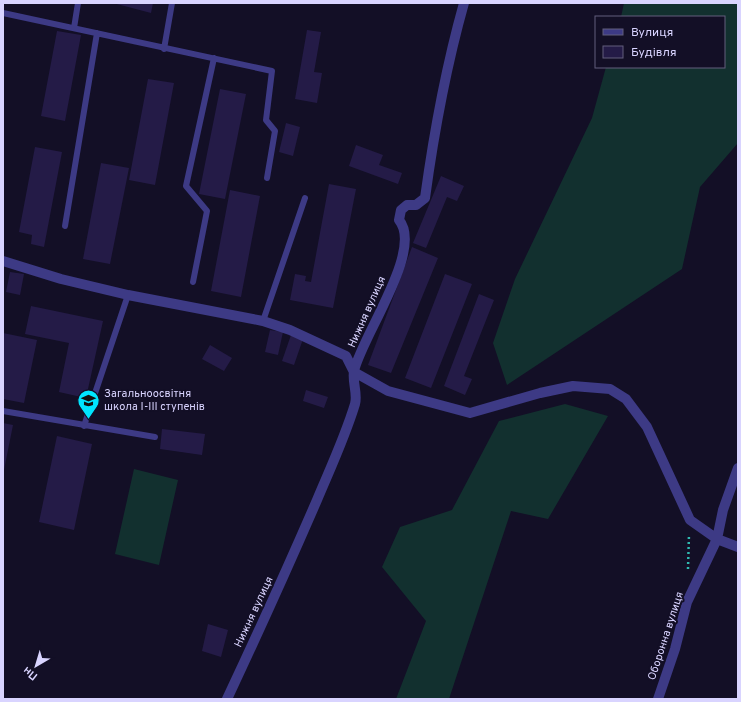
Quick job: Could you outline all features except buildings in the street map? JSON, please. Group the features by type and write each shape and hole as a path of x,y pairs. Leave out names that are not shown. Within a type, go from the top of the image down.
{"street":[{"name":"Нижня вулиця","path":"227,699 285,576 342,439 355,402 354,372 369,333 388,300 405,250 405,226 400,220 401,210 407,205 416,205 425,198 435,126 454,40 464,3"},
{"path":"3,261 61,279 128,295 263,321 290,330 341,353 346,356 354,372 388,391 470,413 540,393 573,386 610,389 626,399 647,427 690,520 717,540 738,547"},
{"name":"Оборонна вулиця","path":"658,699 675,649 687,602 717,540 723,510 738,468"}],"lane":[{"path":"74,28 78,3"},
{"path":"164,49 172,3"},
{"path":"3,14 74,28 164,49 214,58 272,72 266,120 275,131 267,178"},
{"path":"65,226 97,33"},
{"path":"193,282 207,212 186,186 214,58"},
{"path":"263,321 305,198"},
{"path":"84,426 128,295"},
{"path":"3,411 84,426 156,437"}],"path":[{"path":"688,571 690,520"}],"green space":[{"path":"624,3 738,3 738,143 700,187 682,269 507,385 493,343 515,279 592,118 606,68 725,68 725,16 621,16"},
{"path":"565,404 608,416 548,519 511,511 449,699 396,699 426,621 382,567 400,527 452,510 499,421"},
{"path":"134,469 178,480 159,565 115,554"}],"place":[{"name":"Загальноосвітня школа I-III ступенів","path":"88,420"}]}
